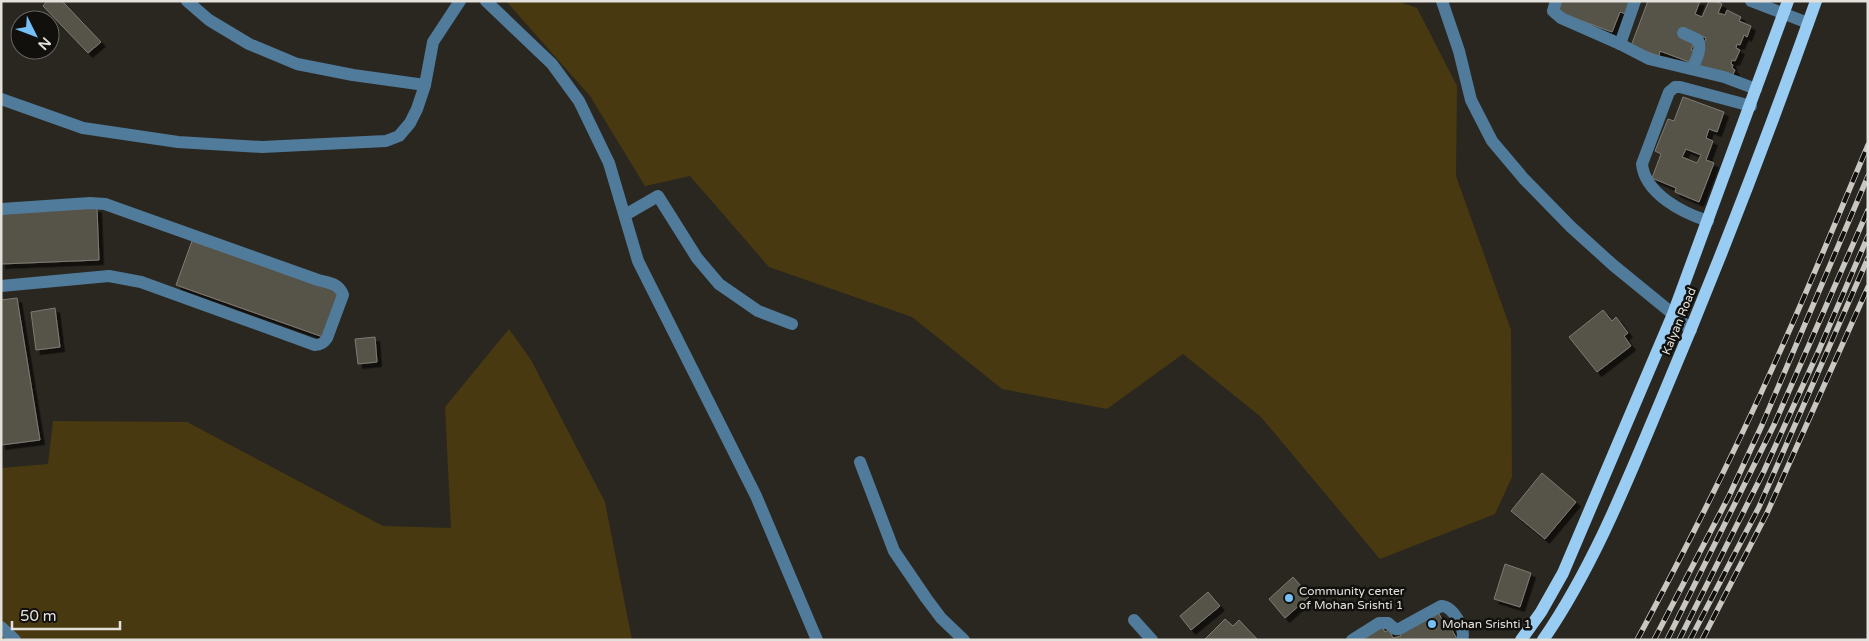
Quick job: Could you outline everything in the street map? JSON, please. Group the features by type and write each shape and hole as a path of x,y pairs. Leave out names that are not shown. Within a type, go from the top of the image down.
{"main road":[{"name":"Kalyan Road","path":"1521,640 1541,612 1562,573 1673,314 1788,1"},
{"name":"Kalyan Road","path":"1545,637 1560,615 1608,526 1691,330 1816,1"},
{"path":"1532,624 1545,637"}],"street":[{"path":"187,1 209,20 249,44 297,64 353,75 425,85"},
{"path":"1,99 83,128 178,142 262,147 386,141 399,136 410,123 425,85 433,42 460,1"},
{"path":"486,1 552,64 579,100 609,163 638,261 756,496 817,640"},
{"path":"1442,1 1459,51 1471,100 1492,141 1524,179 1571,227 1691,330"},
{"path":"1556,1 1553,11 1561,18 1649,59 1724,77 1756,89"},
{"path":"1620,44 1635,1"},
{"path":"1751,1 1808,23"},
{"path":"1682,32 1698,40 1700,43 1692,69"},
{"path":"1708,221 1684,212 1672,205 1650,183 1644,173 1642,164 1655,128 1669,92 1675,87 1751,106"},
{"path":"625,215 658,196 697,258 719,284 758,311 792,324"},
{"path":"1,209 90,203 105,204 336,285 341,289 343,295 327,338 320,345 125,278 109,276 1,286"},
{"path":"860,462 894,550 941,618 964,640"},
{"path":"1352,640 1379,623 1388,622 1395,629 1399,629 1441,606 1446,606 1450,609 1463,632 1462,640"},
{"path":"1134,620 1152,640"},
{"path":"1,626 15,640"}],"shaded area":[{"path":"506,1 1397,1 1417,8 1457,86 1456,176 1511,330 1512,477 1495,514 1380,559 1261,417 1183,354 1107,409 1002,389 912,317 769,267 690,176 645,186 590,96"},
{"path":"509,329 531,360 605,502 632,640 1,640 1,468 48,464 53,421 187,422 383,526 451,528 445,407"}],"building":[{"path":"47,1 62,1 101,42 88,53 60,24 60,10 47,10 43,6"},
{"path":"1561,1 1629,1 1626,14 1620,12 1612,32 1558,12"},
{"path":"1648,1 1700,1 1695,14 1702,17 1709,1 1715,1 1722,4 1718,13 1725,15 1727,10 1741,17 1739,21 1751,26 1747,37 1744,35 1740,45 1737,44 1736,48 1740,50 1735,61 1732,60 1732,68 1735,70 1731,78 1697,65 1706,38 1682,27 1694,42 1691,50 1696,51 1692,63 1660,51 1659,56 1631,46"},
{"path":"1683,97 1724,112 1717,132 1709,129 1706,138 1713,141 1706,160 1714,163 1699,202 1675,192 1676,188 1652,178 1661,154 1655,151 1668,119 1674,121","holes":["1686,149 1701,155 1697,163 1682,157"]},
{"path":"97,208 99,260 1,264 1,213"},
{"path":"192,241 339,292 323,337 176,285"},
{"path":"17,298 40,440 1,445 1,300"},
{"path":"55,308 60,347 36,350 31,312"},
{"path":"1603,310 1612,321 1616,317 1628,333 1624,336 1631,346 1597,372 1569,337"},
{"path":"375,337 377,362 358,364 355,339"},
{"path":"1542,473 1576,502 1545,539 1511,511"},
{"path":"1505,564 1531,573 1520,607 1494,599"},
{"name":"Community center of Mohan Srishti 1","path":"1293,577 1310,596 1285,618 1269,599"},
{"path":"1208,592 1220,606 1191,630 1180,616"},
{"name":"Mohan Srishti 1","path":"1438,612 1443,621 1446,619 1457,639 1361,640 1382,627 1385,632 1389,630 1393,638 1401,636 1399,633"},
{"path":"1225,619 1233,626 1239,620 1258,640 1204,640"}],"railway":[{"path":"1637,640 1710,500 1761,394 1868,145"},
{"path":"1654,640 1729,496 1762,425 1868,176"},
{"path":"1667,640 1774,425 1868,210"},
{"path":"1679,640 1764,471 1868,236"},
{"path":"1690,640 1759,507 1868,258"},
{"path":"1702,640 1767,513 1868,287"}],"place":[{"name":"Community center of Mohan Srishti 1","path":"1289,598"},
{"name":"Mohan Srishti 1","path":"1432,624"}]}
